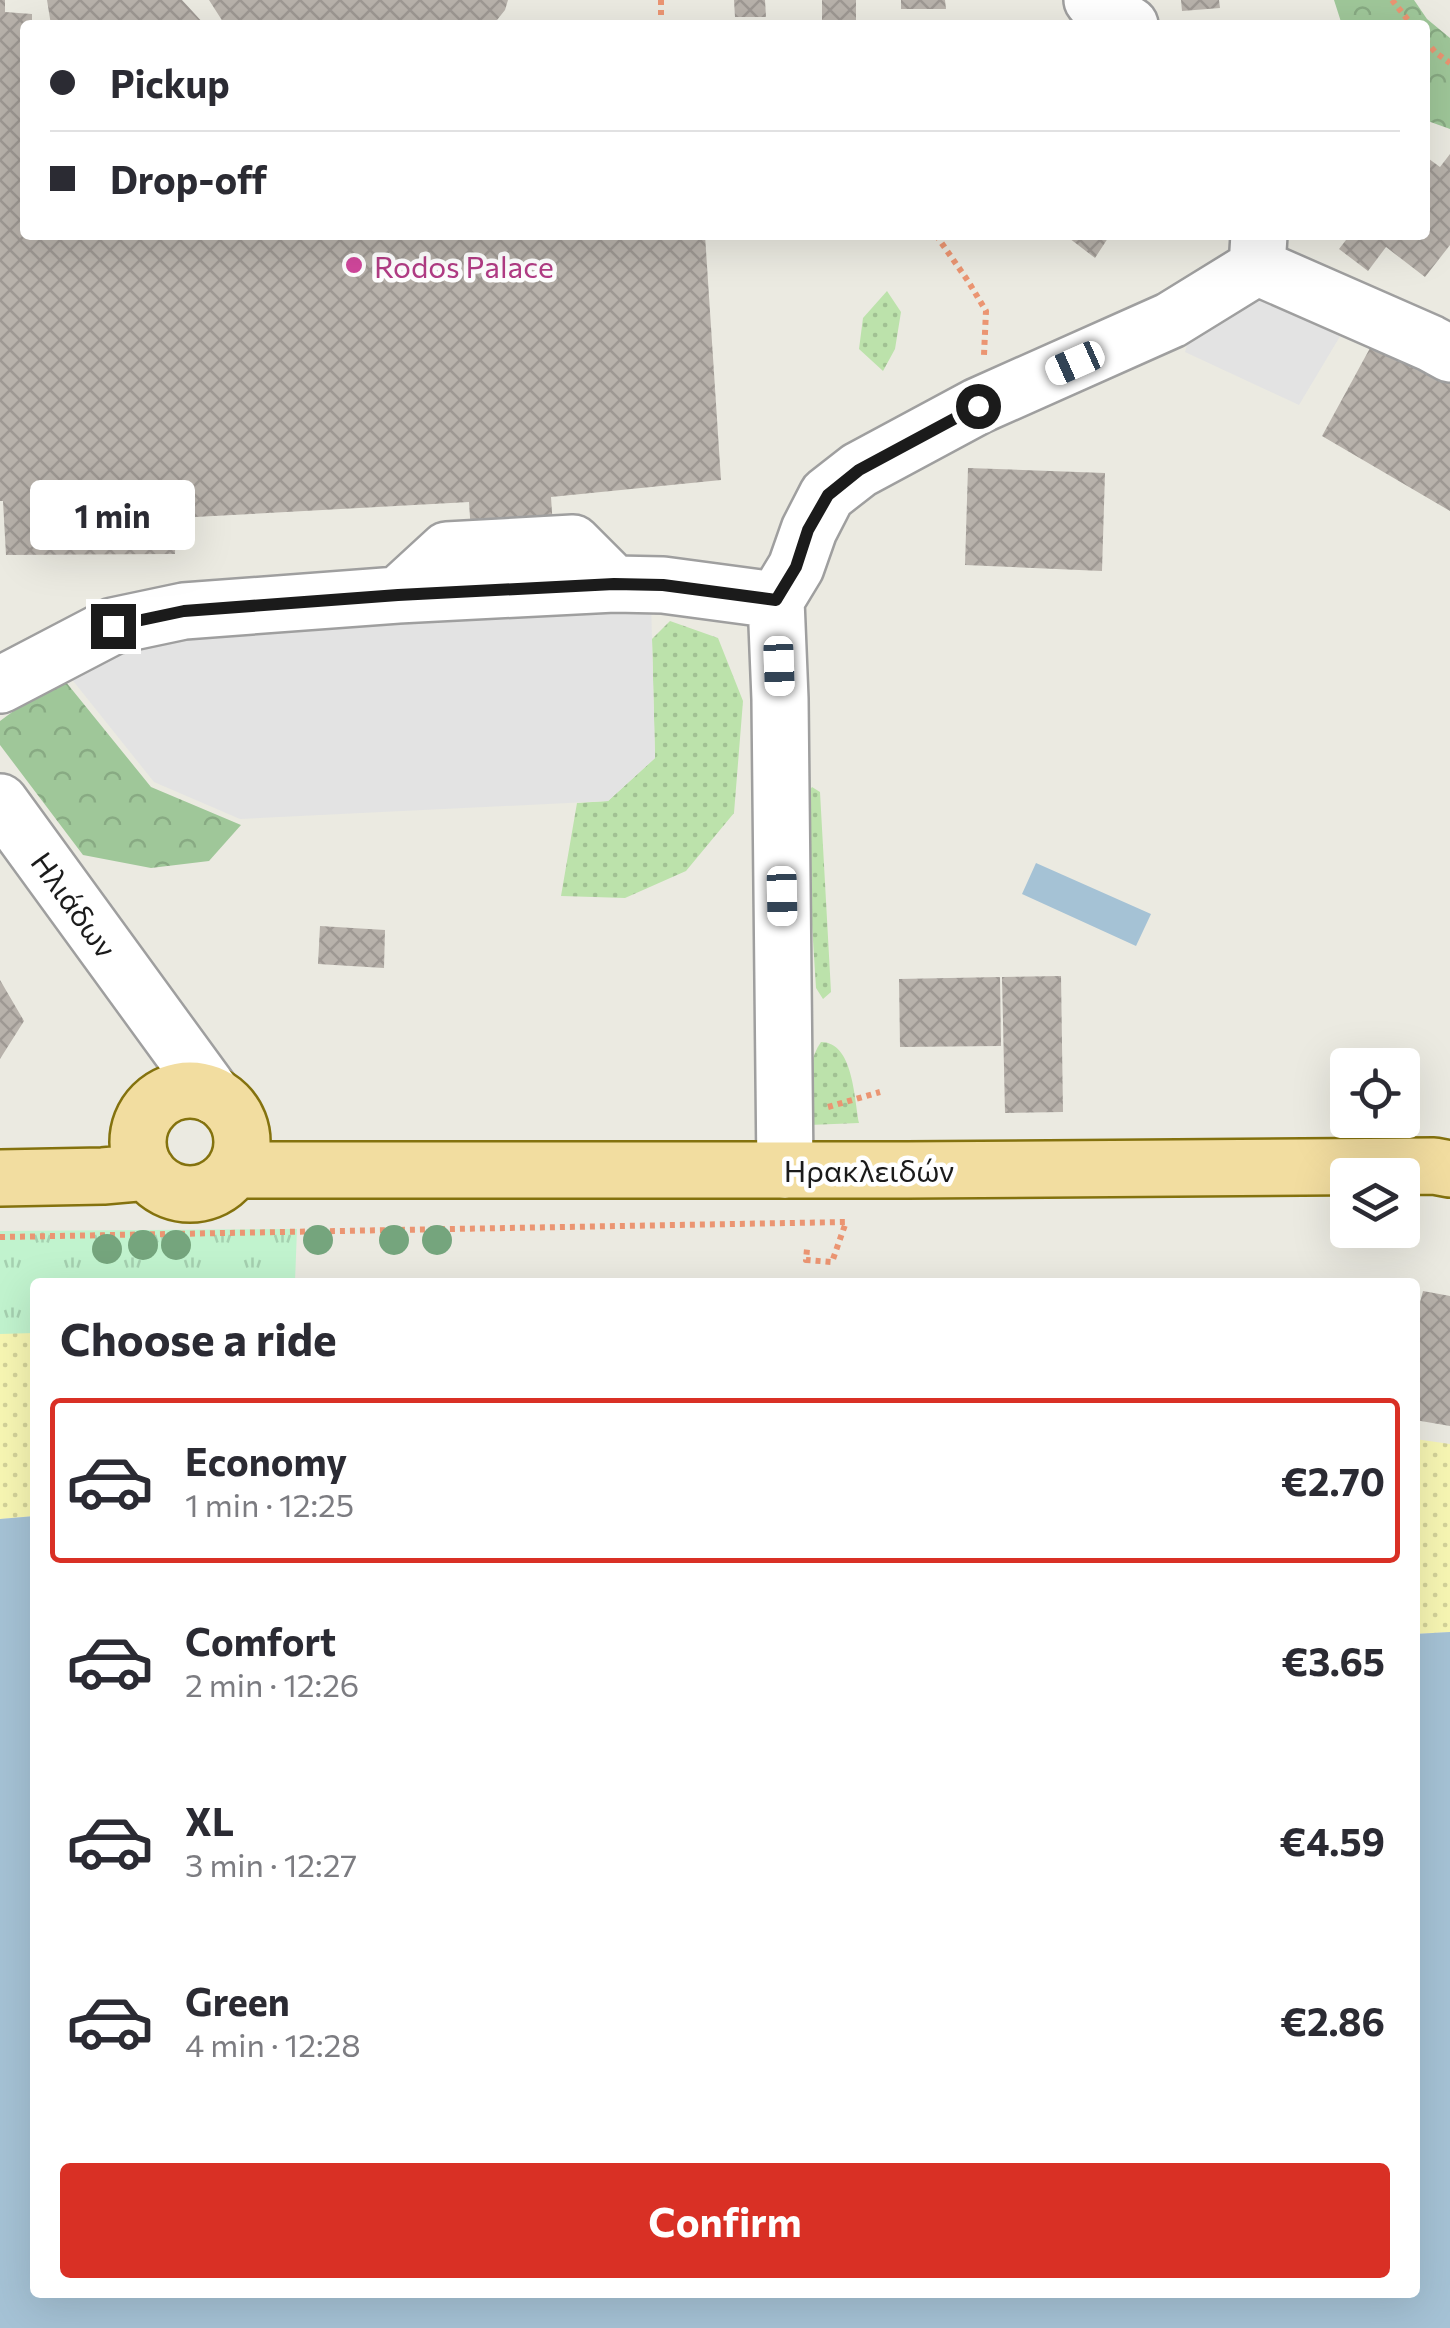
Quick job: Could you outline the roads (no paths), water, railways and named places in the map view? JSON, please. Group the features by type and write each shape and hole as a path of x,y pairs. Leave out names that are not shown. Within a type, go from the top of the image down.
{"main road":[{"name":"Ηρακλειδών","path":"0,1178 178,1141 289,1169 1450,1169"}],"street":[{"path":"1092,0 1121,20"},
{"path":"785,1170 776,600 796,567 808,530 828,495 859,470 978,406 1171,320 1258,251 1450,354"},
{"path":"0,685 113,626 184,611 614,584 663,585 776,600"},
{"name":"Ηλιάδων","path":"0,802 150,1006 178,1141"}],"water":[{"path":"1036,863 1151,914 1136,946 1022,894"},
{"path":"30,1516 30,2298 1420,2298 1420,1634 1450,1632 1450,2328 0,2328 0,1519"}],"place":[{"name":"Rodos Palace","path":"354,265"}]}
